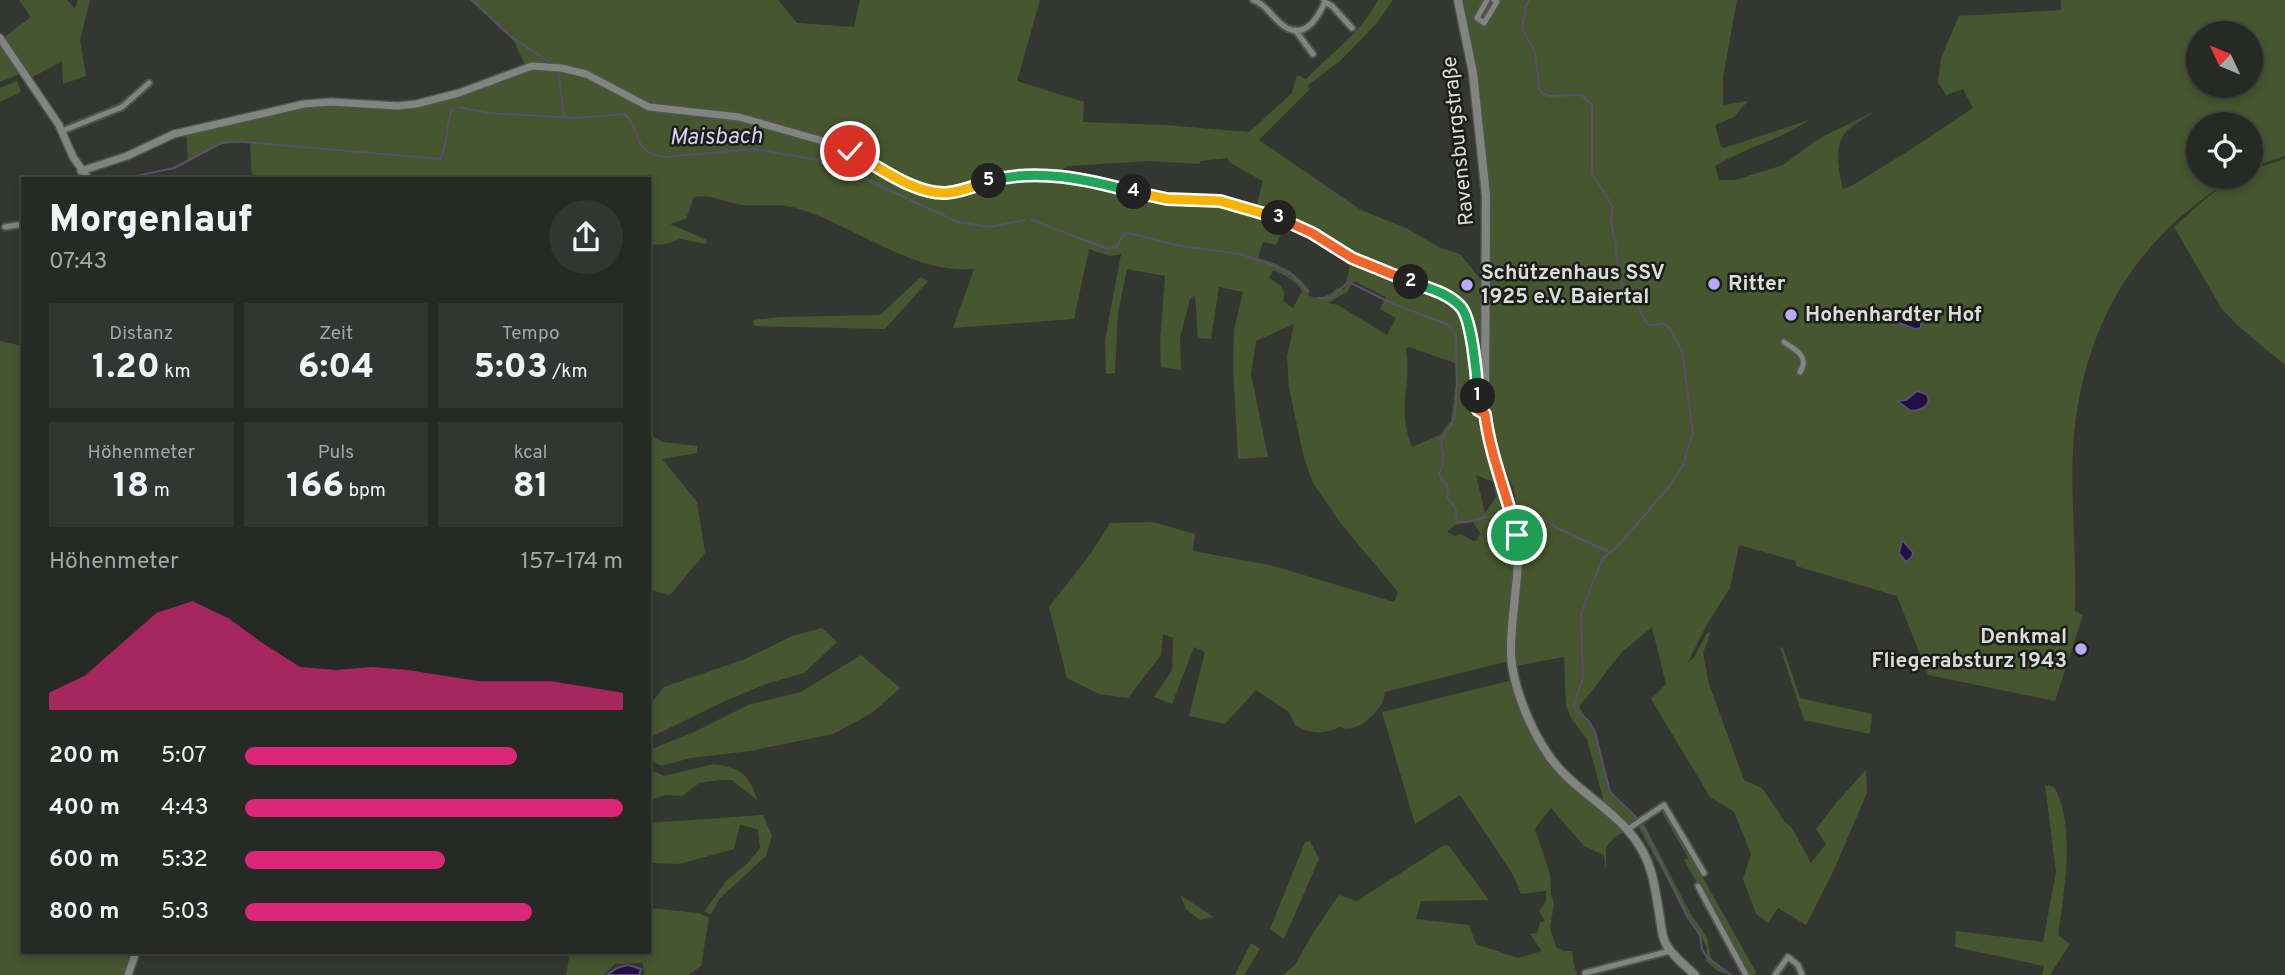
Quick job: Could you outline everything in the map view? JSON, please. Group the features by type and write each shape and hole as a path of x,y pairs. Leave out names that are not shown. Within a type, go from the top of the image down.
{"main road":[{"name":"Ravensburgstraße","path":"1458,0 1474,84 1486,195 1485,414 1489,440 1517,535 1517,580 1511,653 1519,692 1527,718 1556,766 1628,830 1649,864 1663,939 1670,951"},
{"path":"1670,951 1695,975"}],"street":[{"path":"1253,0 1261,3 1281,25 1295,30 1314,54"},
{"path":"1487,0 1477,18 1484,23 1497,2 1494,0"},
{"path":"1295,30 1309,26 1318,19 1324,1 1352,28"},
{"path":"0,38 62,131 87,177"},
{"path":"81,170 127,156 174,134 304,104 416,104 459,93 532,66 561,68 586,74 647,106 739,117 830,142 906,182 935,192 955,192 1001,178 1049,174 1157,197 1220,201 1267,214 1312,233 1356,260 1441,294 1460,306 1468,322 1477,378 1478,410 1485,414"},
{"path":"62,131 122,107 149,83"},
{"path":"5,227 21,224"},
{"path":"1784,342 1798,351 1804,360 1800,372"},
{"path":"1628,830 1664,805 1704,873"},
{"path":"1698,886 1746,975"},
{"path":"1585,974 1670,951"},
{"path":"128,975 135,954"},
{"path":"1775,975 1788,957 1798,965 1802,975"},
{"path":"1734,974 1740,968"}],"green space":[{"path":"19,0 67,0 75,9 78,0 90,0 80,40 86,76 63,84 62,61 31,78 3,38 31,17"},
{"path":"470,0 778,0 797,23 854,27 860,0 1040,0 1017,81 1084,102 1083,122 1249,132 1292,93 1297,75 1306,79 1354,33 1378,0 1393,0 1376,24 1340,61 1307,86 1310,89 1259,140 1361,210 1406,228 1440,248 1460,254 1481,280 1482,357 1475,345 1469,318 1465,323 1475,392 1474,412 1483,420 1489,454 1511,536 1513,580 1507,634 1509,661 1385,692 1380,706 1361,724 1322,732 1311,732 1295,725 1289,712 1256,690 1225,724 1189,716 1205,652 1194,647 1172,704 1154,697 1172,670 1173,638 1163,634 1161,655 1128,698 1099,694 1067,678 1049,607 1091,553 1110,523 1153,522 1195,534 1193,551 1270,565 1394,602 1398,592 1342,525 1313,483 1304,458 1289,388 1287,356 1294,324 1256,341 1251,374 1268,457 1238,459 1233,367 1234,330 1243,292 1219,287 1211,339 1198,338 1195,295 1190,299 1180,338 1181,370 1161,367 1165,276 1127,269 1118,313 1115,373 1106,374 1105,340 1121,254 1110,256 1089,249 1074,319 953,328 974,269 951,269 906,257 817,215 789,206 744,205 710,197 694,197 686,219 670,224 707,240 706,244 680,239 666,244 651,245 651,177 252,177 250,142 222,144 188,161 186,132 306,105 419,106 523,70 548,68 583,73 629,100 659,112 730,117 820,141 840,148 933,194 969,191 1015,177 1048,177 1161,200 1217,203 1286,223 1276,245 1263,242 1258,258 1281,266 1299,278 1310,291 1308,295 1312,297 1324,297 1338,288 1344,290 1350,266 1354,262 1451,300 1453,296 1352,255 1294,222 1256,208 1263,181 1232,164 1227,158 1200,161 1200,164 1150,161 1069,166 1056,172 999,176 957,190 941,191 924,187 835,141 786,126 706,110 654,105 626,94 593,73 567,66 525,65 514,41","holes":["1273,270 1289,278 1302,291 1293,308 1283,301 1282,287 1269,278","1354,281 1386,297 1380,309 1396,318 1387,335 1338,305 1328,303 1347,292","1409,347 1455,363 1456,382 1451,421 1440,435 1412,447 1405,420 1406,349","1476,475 1493,482 1496,497 1485,513","1473,522 1480,533 1477,540 1447,532 1455,525"]},
{"path":"1461,0 1737,0 1723,77 1723,105 1748,101 1734,117 1715,125 1721,147 1809,120 1715,166 1719,180 1735,180 1783,165 1820,138 1875,111 1852,126 1839,145 1838,160 1843,189 1902,155 1973,108 1963,89 1946,95 1938,82 1941,58 1959,16 2061,10 2061,0 2285,0 2285,156 2263,163 2263,112 2186,112 2186,189 2218,189 2170,226 2144,255 2122,285 2104,318 2090,354 2080,393 2073,456 2075,611 2083,615 2055,701 1928,675 1897,596 1796,566 1796,561 1739,545 1730,588 1706,626 1688,662 1694,658 1707,633 1711,632 1703,653 1709,684 1744,780 1762,788 1792,828 1811,863 1826,844 1816,829 1866,770 1867,793 1832,874 1806,925 1778,908 1768,923 1756,914 1743,879 1751,854 1734,812 1710,797 1651,699 1666,684 1652,627 1622,652 1579,707 1597,735 1611,791 1639,820 1630,826 1604,802 1587,739 1571,718 1566,706 1564,657 1515,666 1517,509 1513,487 1510,480 1509,487 1487,418 1490,242 1485,134"},
{"path":"0,42 20,74 0,82"},
{"path":"17,81 21,92 0,102 0,88"},
{"path":"2285,159 2285,365 2222,309 2174,227 2219,189 2263,189 2263,166"},
{"path":"921,277 928,281 885,329 754,326 753,320 781,317 880,315"},
{"path":"0,341 21,346 21,954 137,954 130,975 0,975"},
{"path":"651,436 663,442 697,446 697,453 662,459 697,502 705,553 670,595 651,590"},
{"path":"822,628 837,642 804,673 766,684 725,701 651,737 651,703 664,687 745,659 792,636"},
{"path":"1780,647 1783,648 1800,698 1872,714 1870,734 1804,720"},
{"path":"861,655 900,688 872,713 833,734 750,751 690,758 661,766 651,760 651,749 694,732 748,705 801,692"},
{"path":"1513,680 1528,727 1545,759 1570,785 1626,831 1615,837 1606,847 1606,870 1604,855 1584,846 1551,808 1535,829 1550,874 1554,904 1550,927 1556,947 1572,951 1578,975 1283,975 1295,965 1339,895 1357,901 1444,845 1449,846 1489,900 1421,901 1416,919 1469,925 1476,944 1518,958 1542,951 1530,934 1537,933 1540,923 1545,921 1539,911 1546,902 1546,891 1521,894 1513,875 1460,795 1415,824 1382,712"},
{"path":"714,764 731,768 747,778 757,800 732,780 719,780 699,783 682,796 665,795 651,800 651,770 664,776"},
{"path":"2045,785 2054,787 2065,820 2066,860 2058,935 2070,944 2050,975 2042,975 2044,966 1955,947 1956,931 2043,942 2056,872"},
{"path":"1662,812 1666,812 1756,972 1753,975 1743,966 1684,860 1688,858"},
{"path":"763,815 772,836 766,856 720,898 711,914 704,912 726,881 747,864 760,848 758,830 740,824 734,849 679,864 651,863 651,823"},
{"path":"1644,824 1690,913 1707,937 1711,959 1728,975 1716,970 1706,960 1707,947 1640,830 1639,827"},
{"path":"1310,841 1319,859 1284,939 1270,929 1305,842"},
{"path":"1180,895 1214,917 1200,920 1186,909"},
{"path":"651,908 699,913 709,918 701,966 688,975 642,975 645,972 642,963 615,964 603,975 566,975 570,954 651,954"},
{"path":"1251,943 1260,949 1244,975 1235,975"}],"shaded area":[{"path":"1899,309 1909,317 1921,316 1921,328 1915,329 1897,322"},
{"path":"1917,391 1926,394 1928,398 1927,404 1922,408 1911,411 1897,401 1906,400"},
{"path":"1902,540 1913,552 1906,562 1899,553"},
{"path":"628,965 641,969 639,975 607,975 617,968"}],"waterway":[{"path":"472,0 510,36 553,64"},
{"path":"1529,0 1522,28 1535,53 1539,88 1549,96 1582,95 1592,105 1592,174 1613,207 1611,220 1614,237"},
{"path":"558,71 564,117"},
{"name":"Maisbach","path":"132,177 174,168 221,143 234,141 440,159 453,107"},
{"name":"Maisbach","path":"458,107 489,113 576,118 625,114 642,146 647,151 665,157 754,149 818,160 958,222 989,227 1025,220"},
{"name":"Maisbach","path":"1032,220 1108,249 1116,248 1124,234 1129,233 1181,246 1240,254 1293,275 1308,292"},
{"path":"1615,240 1619,272 1625,290 1648,323 1662,323 1669,327 1682,351 1693,433 1683,465 1668,488 1617,547 1604,557 1596,574 1581,614 1583,677 1574,704 1576,711 1589,721 1595,732 1610,792 1635,816 1645,831 1688,918 1700,935 1702,949 1707,957 1731,975"},
{"name":"Maisbach","path":"1318,298 1331,298 1347,283 1351,283 1391,303 1449,325 1456,335 1457,387 1455,417 1441,442 1444,459 1439,475 1448,486 1447,497 1456,509 1457,522 1486,517"},
{"name":"Maisbach","path":"1516,509 1541,517 1555,527 1607,551"},
{"name":"Maisbach","path":"1496,514 1508,510"}],"place":[{"name":"Ritter","path":"1714,284"},
{"name":"Schützenhaus SSV 1925 e.V. Baiertal","path":"1467,285"},
{"name":"Hohenhardter Hof","path":"1791,315"},
{"name":"Denkmal Fliegerabsturz 1943","path":"2081,649"}],"route":[{"path":"850,151 902,180 935,192 955,192 1001,178 1049,174 1157,197 1225,202 1291,223 1356,260 1449,298 1462,308 1467,316 1477,378 1478,410 1485,414 1489,440 1517,535"}]}
